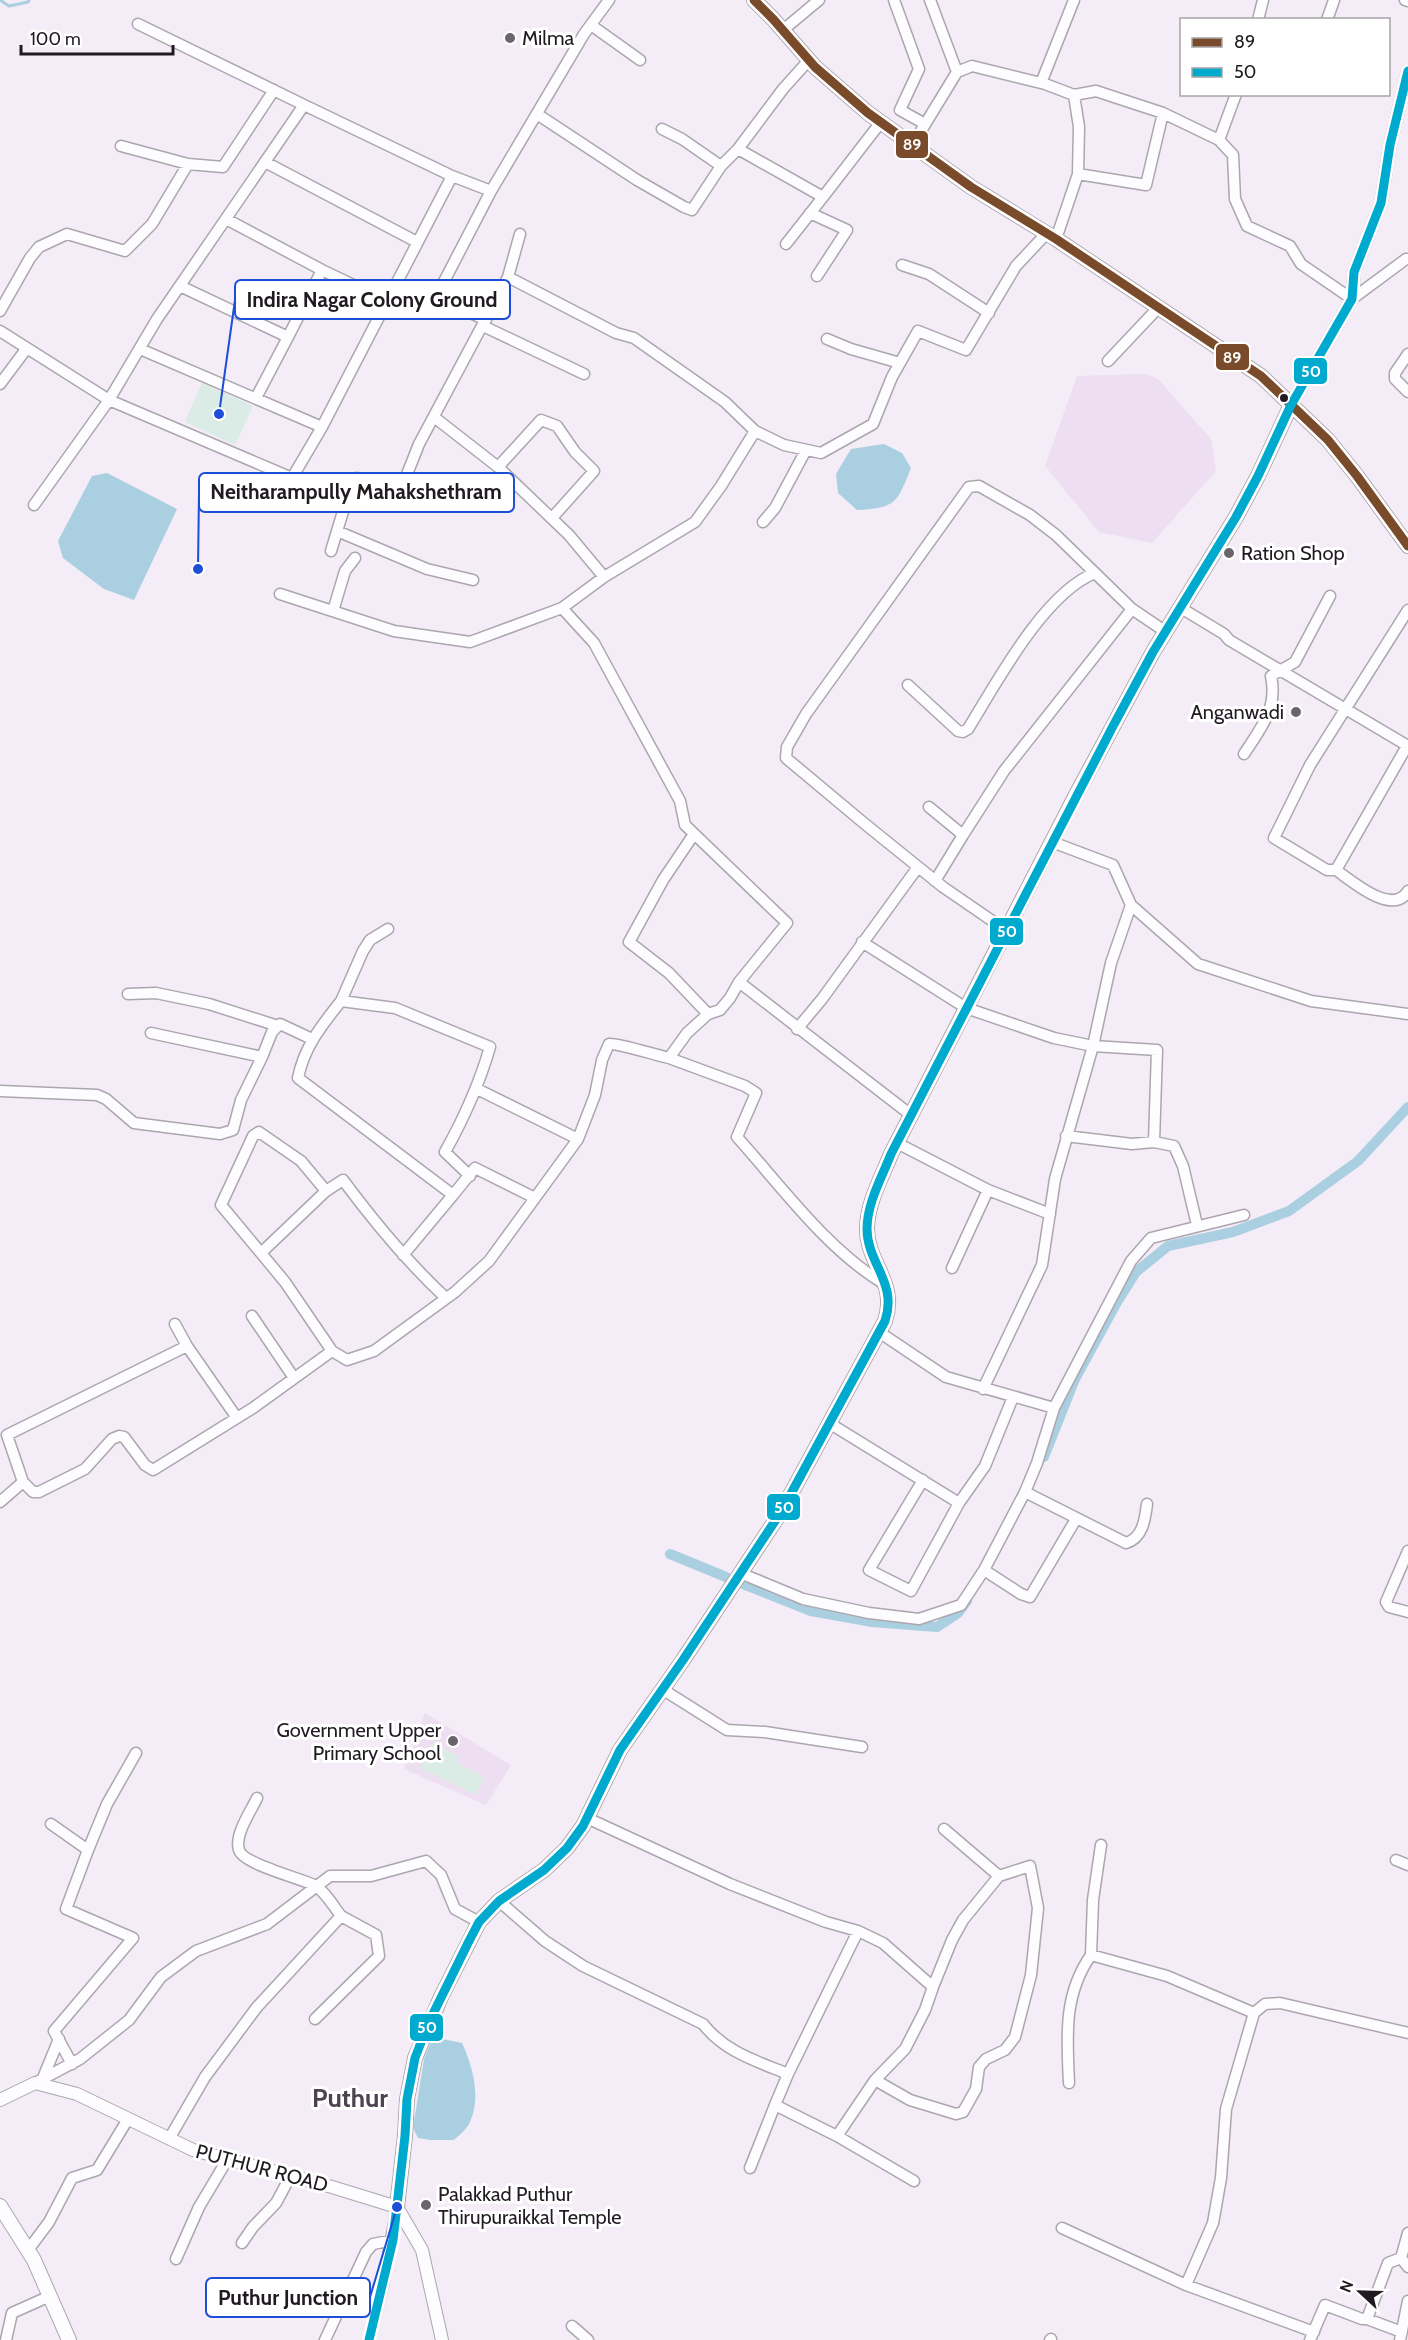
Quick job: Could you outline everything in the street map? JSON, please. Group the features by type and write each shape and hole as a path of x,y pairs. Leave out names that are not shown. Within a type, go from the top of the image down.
{"main road":[{"path":"754,0 809,60 881,122 971,187 1261,376 1342,458 1408,546"},
{"path":"397,2207 407,2099 415,2058 441,1997 480,1922 499,1901 544,1870 567,1848 587,1818 620,1750 781,1512 879,1332 890,1307 886,1285 867,1230 869,1210 897,1143 1052,842 1166,632 1236,518 1291,405"},
{"path":"0,2206 28,2250 69,2340"}],"street":[{"path":"584,374 436,297 491,191 591,25 609,0"},
{"path":"783,30 819,0"},
{"path":"894,0 919,69 900,110 925,123"},
{"path":"930,0 957,72"},
{"path":"1041,83 1074,0"},
{"path":"1258,18 1263,0"},
{"path":"1328,18 1334,0"},
{"path":"138,24 452,176 491,191"},
{"path":"591,25 640,60"},
{"path":"537,114 637,180 692,210 721,166 738,149 783,89 809,60"},
{"path":"913,144 957,72 972,66 1041,83 1074,95 1096,91 1163,113 1219,140 1233,155 1235,199 1248,226 1290,246 1301,264 1352,299"},
{"path":"1352,299 1354,272 1381,203 1390,145 1408,71"},
{"path":"121,146 188,164 223,167 274,90"},
{"path":"508,277 616,333 634,338 725,402 755,431 784,445 821,453 873,424 892,377 918,331 966,350 1016,266 1051,237 1078,174 1079,127 1074,95"},
{"path":"1219,140 1235,96"},
{"path":"34,505 109,400 180,286 304,105"},
{"path":"1078,174 1146,185 1163,113"},
{"path":"786,244 881,122"},
{"path":"662,129 682,139 721,166"},
{"path":"738,149 823,197"},
{"path":"265,162 417,242"},
{"path":"0,311 30,258 39,247 68,234 125,251 152,224 188,164"},
{"path":"292,478 322,427 452,176"},
{"path":"810,213 847,230 816,276"},
{"path":"226,219 387,302"},
{"path":"331,551 344,507 357,478 402,487 419,444 508,277 520,234"},
{"path":"1291,405 1352,299 1406,258 1408,259"},
{"path":"902,265 929,274 989,313"},
{"path":"256,398 322,270"},
{"path":"180,286 288,337"},
{"path":"1108,361 1158,308"},
{"path":"0,331 109,400 292,478 344,507"},
{"path":"827,339 851,349 900,363"},
{"path":"0,384 27,348"},
{"path":"140,349 322,427"},
{"path":"1408,354 1395,373 1395,379 1408,392"},
{"path":"434,417 498,467 569,535 604,577"},
{"path":"498,467 541,420 557,426 575,452 594,471 552,518"},
{"path":"280,594 394,631 470,642 562,608 604,577 695,522 721,486 755,431"},
{"path":"763,522 775,508 806,450"},
{"path":"1007,931 935,881 786,758 787,747 806,714 969,487 979,486 1030,515 1076,553 1132,609 1166,632"},
{"path":"337,531 427,569 473,580"},
{"path":"333,611 345,571 355,558"},
{"path":"908,685 958,730 963,732 969,729 1017,651 1049,609 1080,579 1095,573"},
{"path":"1244,754 1261,728 1272,705 1274,691 1271,676 1295,662 1330,596"},
{"path":"562,608 594,644 680,801 685,825 787,923 739,982 720,1010 708,1014 687,1033 669,1058"},
{"path":"1181,608 1408,746 1336,870"},
{"path":"935,881 1004,771 1132,609"},
{"path":"1408,610 1310,765 1274,838 1327,870 1336,870 1382,900 1394,901 1405,896 1408,891"},
{"path":"929,807 963,835"},
{"path":"694,834 663,880 629,942 669,973 708,1014"},
{"path":"1052,842 1113,865 1131,905 1198,964 1311,1001 1408,1014"},
{"path":"797,1029 822,999 918,867"},
{"path":"983,1389 1042,1265 1055,1179 1093,1046 1111,963 1131,905"},
{"path":"388,929 370,940 363,951 341,1001 312,1039 298,1077 453,1195"},
{"path":"862,942 966,1008 1054,1038 1093,1046 1157,1050 1154,1142"},
{"path":"739,982 911,1115"},
{"path":"128,994 156,993 209,1004 278,1026 280,1024 312,1039"},
{"path":"341,1001 395,1008 490,1047 465,1118 445,1152 470,1176"},
{"path":"0,1091 97,1095 106,1099 134,1123 220,1134 233,1130 241,1100 272,1032 278,1026"},
{"path":"151,1033 262,1057"},
{"path":"326,1191 302,1161 259,1132 253,1137 221,1205 262,1252 332,1352 347,1360 374,1351 446,1298 489,1261 578,1139 595,1095 602,1060 609,1044 615,1043 669,1058 745,1086 756,1094 737,1137 812,1224 867,1274 886,1285"},
{"path":"477,1089 578,1139"},
{"path":"1066,1136 1132,1144 1154,1142 1174,1146 1183,1166 1197,1225"},
{"path":"897,1143 988,1190 1050,1214"},
{"path":"403,1255 475,1168 535,1197"},
{"path":"262,1252 326,1191 343,1180 403,1255 446,1298"},
{"path":"952,1268 988,1190"},
{"path":"740,1573 803,1599 869,1613 919,1619 961,1605 984,1570 1024,1492 1037,1463 1054,1408 1131,1261 1151,1238 1244,1215"},
{"path":"252,1316 294,1378"},
{"path":"175,1324 187,1346 237,1418"},
{"path":"879,1332 946,1377 1054,1408"},
{"path":"187,1346 4,1431 23,1482 33,1492 39,1492 85,1469 112,1439 119,1436 124,1437 145,1465 153,1470 237,1418 332,1352"},
{"path":"923,1480 869,1570 911,1591 959,1503 986,1466 1013,1397"},
{"path":"829,1423 959,1503"},
{"path":"0,1502 23,1482"},
{"path":"1024,1492 1129,1543 1145,1524 1147,1504"},
{"path":"984,1570 1021,1594 1030,1597 1076,1519"},
{"path":"1408,1551 1386,1602 1389,1606 1408,1612"},
{"path":"662,1689 727,1730 765,1732 862,1747"},
{"path":"72,2064 54,2031 133,1938 66,1910 107,1804 135,1753"},
{"path":"257,1798 239,1838 238,1848 242,1855 316,1886 341,1916 376,1935 379,1956 315,2019"},
{"path":"587,1818 730,1884 826,1922 858,1931 883,1943 933,1987"},
{"path":"51,1824 88,1850"},
{"path":"944,1829 999,1876"},
{"path":"1069,2083 1067,2019 1076,1981 1090,1955 1101,1845"},
{"path":"1396,1860 1408,1865"},
{"path":"0,2100 72,2064 129,2020 161,1977 196,1951 267,1924 330,1875 371,1876 426,1861 441,1875 455,1909 480,1922"},
{"path":"837,2136 875,2080 905,2049 925,2010 952,1940 963,1920 999,1876 1030,1866 1038,1908 1030,1975 1011,2044 1005,2050 986,2059 979,2067 976,2089 963,2112 956,2114 910,2100 875,2080"},
{"path":"499,1901 545,1941 583,1966 703,2024 713,2037 729,2049 788,2074"},
{"path":"169,2139 205,2077 256,2007 341,1916"},
{"path":"750,2168 788,2074 858,1931"},
{"path":"1090,1955 1167,1976 1254,2013"},
{"path":"1186,2285 1213,2223 1221,2178 1226,2109 1254,2013 1265,2004 1281,2003 1408,2033"},
{"path":"39,2080 59,2039"},
{"name":"PUTHUR ROAD","path":"39,2080 77,2094 193,2150 397,2207"},
{"path":"775,2105 837,2136 914,2181"},
{"path":"28,2250 50,2222 72,2178 97,2170 128,2119"},
{"path":"176,2259 199,2208 227,2160"},
{"path":"242,2243 253,2227 276,2203 290,2177"},
{"path":"369,2340 393,2240 397,2207"},
{"path":"397,2207 422,2250 442,2340"},
{"path":"1062,2228 1186,2285 1312,2336 1325,2305 1367,2319 1401,2336 1408,2301"},
{"path":"1367,2319 1388,2264 1405,2263 1408,2233"},
{"path":"326,2340 366,2252 373,2244 393,2240"},
{"path":"6,2340 12,2313 50,2296"},
{"path":"572,2326 588,2340"}],"shaded area":[{"path":"1146,374 1158,379 1211,439 1216,471 1152,543 1099,532 1045,466 1077,376"},
{"path":"202,383 253,406 235,445 185,422"},
{"path":"425,1713 511,1765 486,1805 404,1769"},
{"path":"432,1743 459,1756 456,1763 485,1777 476,1795 420,1768"}],"water":[{"path":"884,444 902,453 911,468 898,496 888,505 857,510 838,493 836,474 851,449"},
{"path":"107,473 177,509 134,600 104,589 63,558 58,541 92,476"},
{"path":"433,2037 462,2043 472,2072 475,2092 473,2112 467,2127 454,2140 418,2138 413,2128 424,2059"}],"waterway":[{"path":"0,0 9,6 29,0"},
{"path":"1044,1457 1075,1379 1136,1272 1168,1246 1233,1232 1289,1211 1358,1161 1408,1107"},
{"path":"670,1554 726,1577"},
{"path":"743,1584 811,1611 872,1622 937,1627 958,1613 967,1601"}],"transit line":[{"name":"89","path":"754,0 815,67 868,113 971,187 1056,239 1261,376 1328,440 1408,546"},
{"name":"50","path":"369,2340 393,2240 407,2099 415,2058 428,2024 479,1922 499,1901 544,1870 567,1848 583,1826 620,1750 781,1512 885,1321 888,1295 868,1241 867,1229 869,1210 879,1181 1112,728 1153,652 1236,517 1291,405 1352,299 1354,272 1381,203 1390,145 1408,71"}],"place":[{"name":"Milma","path":"510,38"},
{"name":"Indira Nagar Colony Ground","path":"219,414"},
{"name":"Ration Shop","path":"1229,553"},
{"name":"Neitharampully Mahakshethram","path":"198,569"},
{"name":"Anganwadi","path":"1296,712"},
{"name":"Government Upper Primary School","path":"453,1741"},
{"name":"Palakkad Puthur Thirupuraikkal Temple","path":"426,2205"},
{"name":"Puthur Junction","path":"397,2207"}],"district":[{"name":"Puthur","path":"350,2098"}]}
